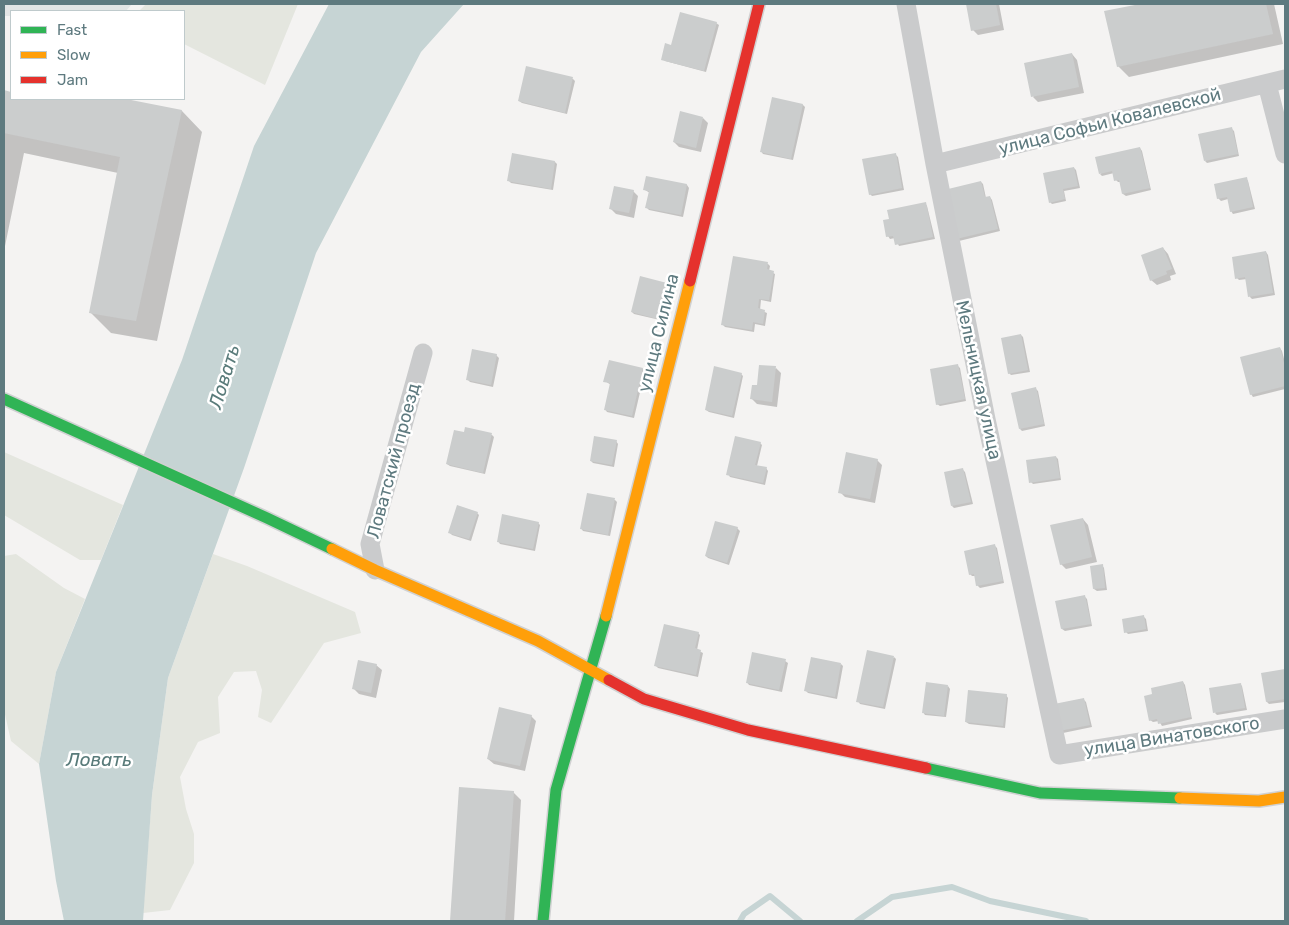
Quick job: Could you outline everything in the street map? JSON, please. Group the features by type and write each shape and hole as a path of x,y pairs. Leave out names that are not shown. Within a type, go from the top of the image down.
{"main road":[{"name":"улица Силина","path":"543,921 556,790 610,598 759,4"},
{"path":"4,399 267,518 376,570 538,641 644,699 748,730 1040,793 1259,801 1285,797"}],"street":[{"name":"Мельницкая улица","path":"906,4 935,164 986,419 1058,755"},
{"name":"улица Софьи Ковалевской","path":"935,164 1285,79"},
{"path":"1267,84 1285,154"},
{"name":"Ловатский проезд","path":"376,570 370,544 422,353"},
{"name":"улица Винатовского","path":"1058,755 1285,719"}],"shaded area":[{"path":"4,4 132,4 127,10 10,10 10,16 4,16"},
{"path":"146,4 298,4 265,85 185,45 185,10 140,10"},
{"path":"4,452 123,505 101,560 80,560 4,515"},
{"path":"16,554 64,588 85,599 56,672 39,764 11,741 4,710 4,556"},
{"path":"213,554 247,566 355,612 361,633 324,643 271,723 258,717 262,690 256,671 234,672 218,697 220,733 198,742 180,777 186,809 194,834 194,863 170,910 143,913 152,795 168,678"}],"water":[{"name":"Ловать","path":"329,4 464,4 421,52 316,253 244,468 168,678 152,795 143,921 64,921 56,881 39,764 56,672 182,360 254,146"}],"building":[{"path":"966,4 996,4 1000,25 971,31"},
{"path":"1140,4 1266,4 1273,34 1117,67 1104,11"},
{"path":"680,12 717,22 704,71 661,60 665,43 671,45"},
{"path":"1072,53 1079,87 1031,97 1024,63"},
{"path":"526,66 573,77 565,113 518,101"},
{"path":"4,90 10,92 10,100 131,100 182,110 136,321 89,313 120,157 4,133"},
{"path":"772,97 803,104 791,159 760,152"},
{"path":"680,111 703,117 696,148 673,142"},
{"path":"1232,127 1238,154 1204,161 1198,134"},
{"path":"1140,147 1150,188 1122,194 1119,180 1114,181 1112,171 1099,174 1095,157"},
{"path":"512,153 555,161 551,189 507,181"},
{"path":"896,153 902,188 869,195 862,159"},
{"path":"1074,167 1078,186 1063,189 1065,199 1049,203 1043,173"},
{"path":"646,176 687,184 681,215 645,208 649,191 643,190"},
{"path":"1247,177 1253,207 1230,212 1227,197 1217,199 1214,184"},
{"path":"981,181 985,197 990,196 998,229 956,239 944,190"},
{"path":"614,186 634,190 629,213 609,209"},
{"path":"926,202 933,237 895,245 893,236 886,237 883,220 889,219 887,210"},
{"path":"1163,247 1172,269 1166,271 1167,274 1150,281 1141,255"},
{"path":"1266,251 1273,293 1248,297 1245,277 1235,279 1232,257"},
{"path":"733,256 768,262 767,269 774,271 769,300 759,299 758,308 765,310 763,324 753,322 752,330 721,325"},
{"path":"640,276 667,283 658,319 631,312"},
{"path":"1021,334 1028,370 1008,374 1001,338"},
{"path":"1280,347 1285,367 1285,386 1250,395 1240,357"},
{"path":"472,349 497,354 491,385 466,380"},
{"path":"609,360 643,368 632,416 604,410 610,383 603,382"},
{"path":"958,364 965,399 936,405 930,369"},
{"path":"759,365 776,366 772,402 750,399 752,385 757,385"},
{"path":"714,366 742,373 732,416 705,410"},
{"path":"1036,387 1044,424 1019,429 1011,393"},
{"path":"465,427 492,433 483,473 446,464 454,430 464,432"},
{"path":"594,436 617,440 612,465 590,461"},
{"path":"735,436 761,442 755,465 767,467 763,483 726,475"},
{"path":"846,452 878,459 870,499 838,493"},
{"path":"1056,456 1060,478 1029,483 1026,460"},
{"path":"963,468 971,502 951,506 944,472"},
{"path":"587,493 615,498 608,535 580,529"},
{"path":"457,505 478,512 469,539 448,533"},
{"path":"502,514 539,522 533,549 497,542"},
{"path":"1083,518 1092,557 1060,565 1050,525"},
{"path":"715,521 738,527 727,563 705,556"},
{"path":"995,544 1003,581 976,586 974,574 969,575 964,551"},
{"path":"1103,564 1105,588 1093,589 1090,566"},
{"path":"1085,595 1091,624 1061,629 1055,601"},
{"path":"1144,615 1146,629 1124,633 1122,619"},
{"path":"664,624 699,632 695,648 701,650 696,675 654,666"},
{"path":"867,650 894,656 883,707 856,702"},
{"path":"752,652 786,659 779,690 746,683"},
{"path":"811,657 841,663 835,697 804,691"},
{"path":"358,660 377,664 371,693 352,689"},
{"path":"1285,669 1285,699 1266,702 1261,673"},
{"path":"1183,681 1191,717 1158,724 1157,719 1149,721 1144,696 1152,694 1151,688"},
{"path":"926,682 948,685 944,716 922,713"},
{"path":"1241,683 1245,708 1213,713 1209,688"},
{"path":"968,690 1007,694 1003,726 965,722"},
{"path":"1084,698 1090,725 1059,731 1054,704"},
{"path":"499,707 532,715 520,766 487,759"},
{"path":"459,787 514,791 505,921 450,921"}],"waterway":[{"path":"857,921 892,897 952,887 990,901 1086,921"},
{"path":"740,921 744,914 770,896 800,921"}],"traffic: fast":[{"path":"4,399 332,549"},
{"path":"543,921 556,790 606,616"},
{"path":"926,768 1040,793 1180,798"}],"traffic: slow":[{"path":"606,616 690,281"},
{"path":"332,549 375,570 538,641 609,680"},
{"path":"1180,798 1259,801 1285,797"}],"traffic: jam":[{"path":"690,281 759,4"},
{"path":"609,680 644,699 748,730 926,768"}]}
